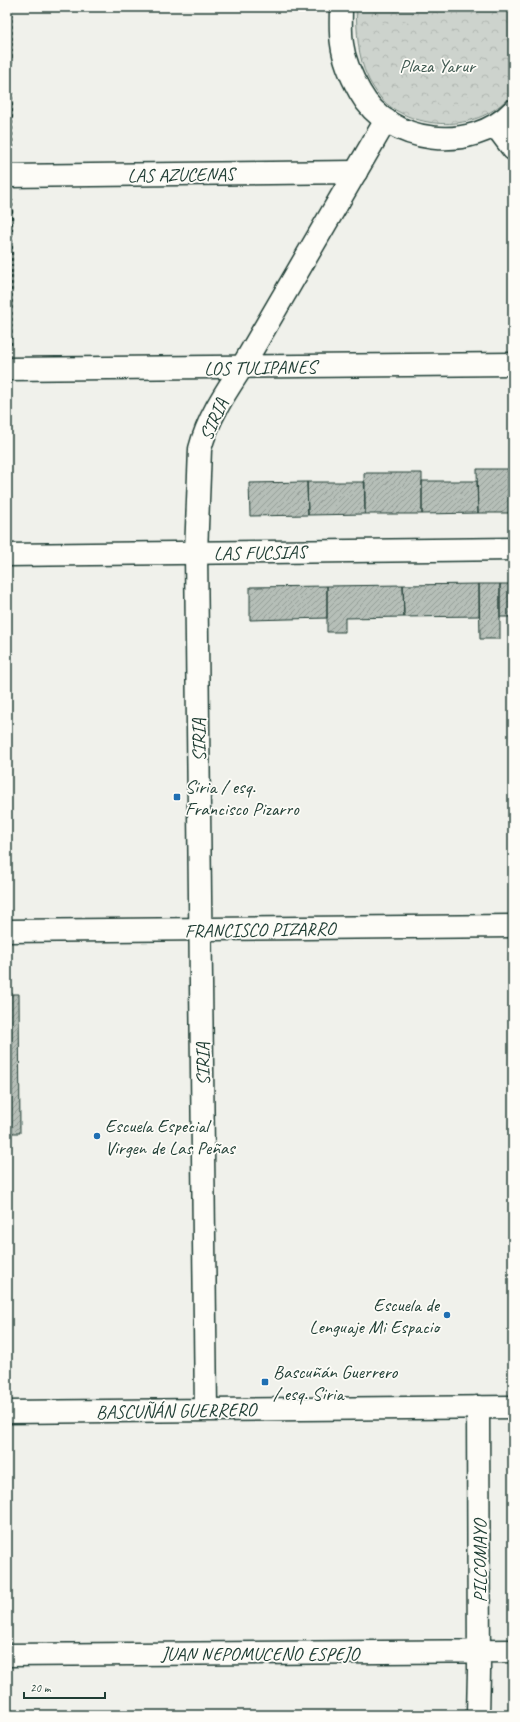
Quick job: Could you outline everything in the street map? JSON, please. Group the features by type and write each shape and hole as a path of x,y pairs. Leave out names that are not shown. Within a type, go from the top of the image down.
{"street":[{"path":"340,7 342,45 350,72 360,93 375,111 386,120 411,134 438,139 466,137 482,132 495,125 513,111"},
{"name":"SIRIA","path":"206,1410 196,553 200,455 204,434 217,404 242,367 386,120"},
{"path":"495,125 513,150"},
{"name":"LAS AZUCENAS","path":"7,176 356,172"},
{"name":"LOS TULIPANES","path":"7,369 513,364"},
{"name":"LAS FUCSIAS","path":"7,555 513,549"},
{"name":"FRANCISCO PIZARRO","path":"7,931 513,926"},
{"name":"PILCOMAYO","path":"478,1407 478,1715"},
{"name":"BASCUÑÁN GUERRERO","path":"7,1412 513,1407"},
{"name":"JUAN NEPOMUCENO ESPEJO","path":"7,1655 513,1651"}],"green space":[{"name":"Plaza Yarur","path":"356,7 513,7 513,92 501,105 487,114 471,120 454,123 437,123 419,120 403,114 388,105 377,93 364,70 357,34"},
{"path":"7,8 9,8 10,160 7,161"}],"building":[{"path":"477,469 513,469 513,513 478,513"},
{"path":"364,473 422,473 422,514 365,514"},
{"path":"422,481 477,481 478,513 422,514"},
{"path":"307,482 365,482 365,514 308,515"},
{"path":"307,482 308,515 250,516 249,483"},
{"path":"479,584 479,616 404,617 403,585"},
{"path":"479,584 500,584 500,639 480,639"},
{"path":"500,584 513,584 513,617 500,617"},
{"path":"403,585 404,617 345,618 345,632 327,632 327,586"},
{"path":"327,586 327,618 250,620 250,587"},
{"path":"7,994 19,994 20,1133 7,1133"}],"place":[{"name":"Siria / esq. Francisco Pizarro","path":"177,797"},
{"name":"Escuela Especial Virgen de Las Peñas","path":"97,1136"},
{"name":"Escuela de Lenguaje Mi Espacio","path":"447,1315"},
{"name":"Bascuñán Guerrero / esq. Siria","path":"265,1382"}]}
